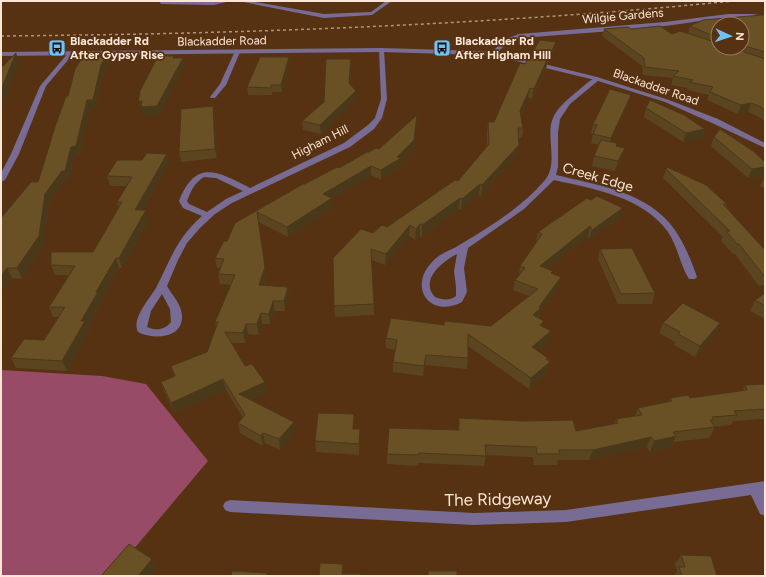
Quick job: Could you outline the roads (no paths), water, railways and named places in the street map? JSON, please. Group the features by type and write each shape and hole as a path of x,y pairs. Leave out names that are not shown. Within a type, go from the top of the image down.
{"street":[{"path":"161,2 214,3 227,1"},
{"path":"241,1 324,16 372,13 389,1"},
{"name":"Wilgie Gardens","path":"491,56 507,40 519,36 664,24 733,16 764,16"},
{"path":"664,24 676,32"},
{"name":"Blackadder Road","path":"1,54 381,50 444,52 454,55 491,56 520,63 534,64 597,79 693,110 748,136 765,146"},
{"name":"Higham Hill","path":"162,286 173,259 185,240 195,227 218,207 347,145 371,127 378,118 384,99 381,50"},
{"path":"213,97 223,85 237,52"},
{"path":"1,180 15,154 43,86 71,53"},
{"path":"464,247 459,272 462,289 461,296 457,301 449,304 438,303 429,299 425,293 426,284 436,263 464,247 527,204 552,177 555,157 554,128 557,118 561,110 597,79"},
{"path":"208,215 186,206 183,201 187,190 195,178 203,174 210,174 224,178 249,191"},
{"name":"Creek Edge","path":"552,177 603,189 625,196 644,205 660,217 672,231 687,258 692,277"},
{"path":"760,488 765,510"},
{"name":"The Ridgeway","path":"230,506 474,519 566,516 760,488"}],"railway":[{"path":"1,36 184,33 367,27 550,16 733,1"}],"place":[{"name":"Blackadder Rd After Gypsy Rise","path":"57,48"},
{"name":"Blackadder Rd After Higham Hill","path":"442,48"}]}
